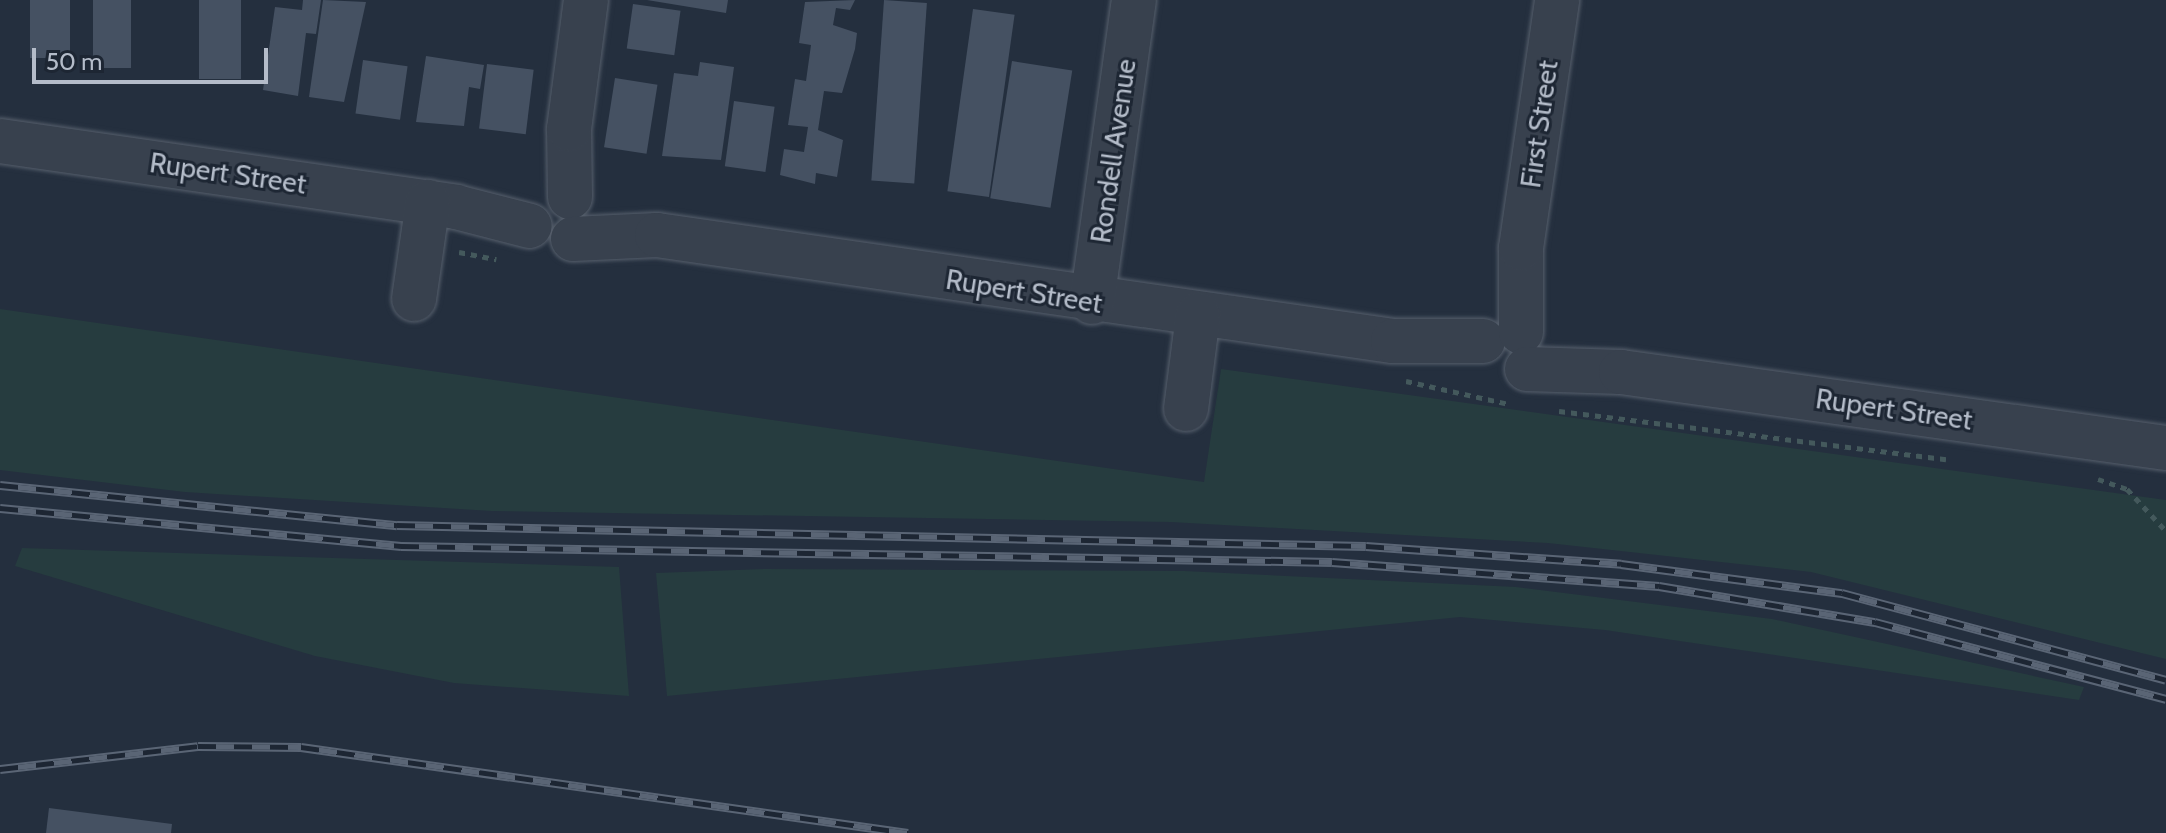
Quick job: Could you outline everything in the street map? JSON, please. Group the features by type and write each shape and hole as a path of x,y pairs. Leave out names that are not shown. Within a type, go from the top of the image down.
{"street":[{"path":"555,211 586,0"},
{"name":"Rondell Avenue","path":"1092,302 1134,0"},
{"name":"First Street","path":"1506,347 1557,0"},
{"name":"Rupert Street","path":"0,141 442,204 555,211 657,235 1092,302 1393,341 1506,347 1621,372 2166,448"},
{"path":"414,299 442,204"},
{"path":"1186,409 1198,315"}],"green space":[{"path":"0,309 1204,482 1221,369 2166,500 2166,659 1811,572 1548,543 1171,522 492,511 185,492 0,470"},
{"path":"22,548 619,567 629,696 454,683 315,656 15,566"},
{"path":"765,569 1184,571 1516,587 1772,619 2084,687 2079,700 1605,630 1460,617 667,696 656,573"}],"building":[{"path":"30,0 70,0 70,58 30,58"},
{"path":"93,0 131,0 131,68 93,68"},
{"path":"199,0 241,0 241,79 199,79"},
{"path":"303,0 321,0 316,34 306,33 298,96 263,90 275,7 302,10"},
{"path":"323,0 366,2 344,102 309,97"},
{"path":"647,0 728,0 726,13"},
{"path":"855,0 850,10 836,8 833,25 857,33 855,49 842,93 824,91 818,130 843,140 837,177 816,173 815,184 780,175 784,149 804,152 808,127 788,125 795,79 806,81 811,45 799,43 805,2"},
{"path":"884,0 927,3 914,184 871,181"},
{"path":"633,4 681,11 674,55 627,49"},
{"path":"973,9 1015,15 989,197 947,191"},
{"path":"426,56 484,65 480,89 469,87 464,126 416,122"},
{"path":"363,60 408,66 400,120 355,113"},
{"path":"1012,61 1072,71 1051,208 990,198"},
{"path":"700,62 734,67 721,160 662,156 674,73 698,76"},
{"path":"487,64 534,70 526,134 479,129"},
{"path":"615,78 657,85 647,154 604,147"},
{"path":"734,101 775,107 765,172 725,166"},
{"path":"49,808 172,824 171,833 46,833"}],"railway":[{"path":"0,485 397,525 1366,546 1621,564 1842,593 2166,680"},
{"path":"0,508 401,546 1332,562 1659,586 1875,622 2166,699"},
{"path":"0,769 198,746 301,747 908,833"}]}
